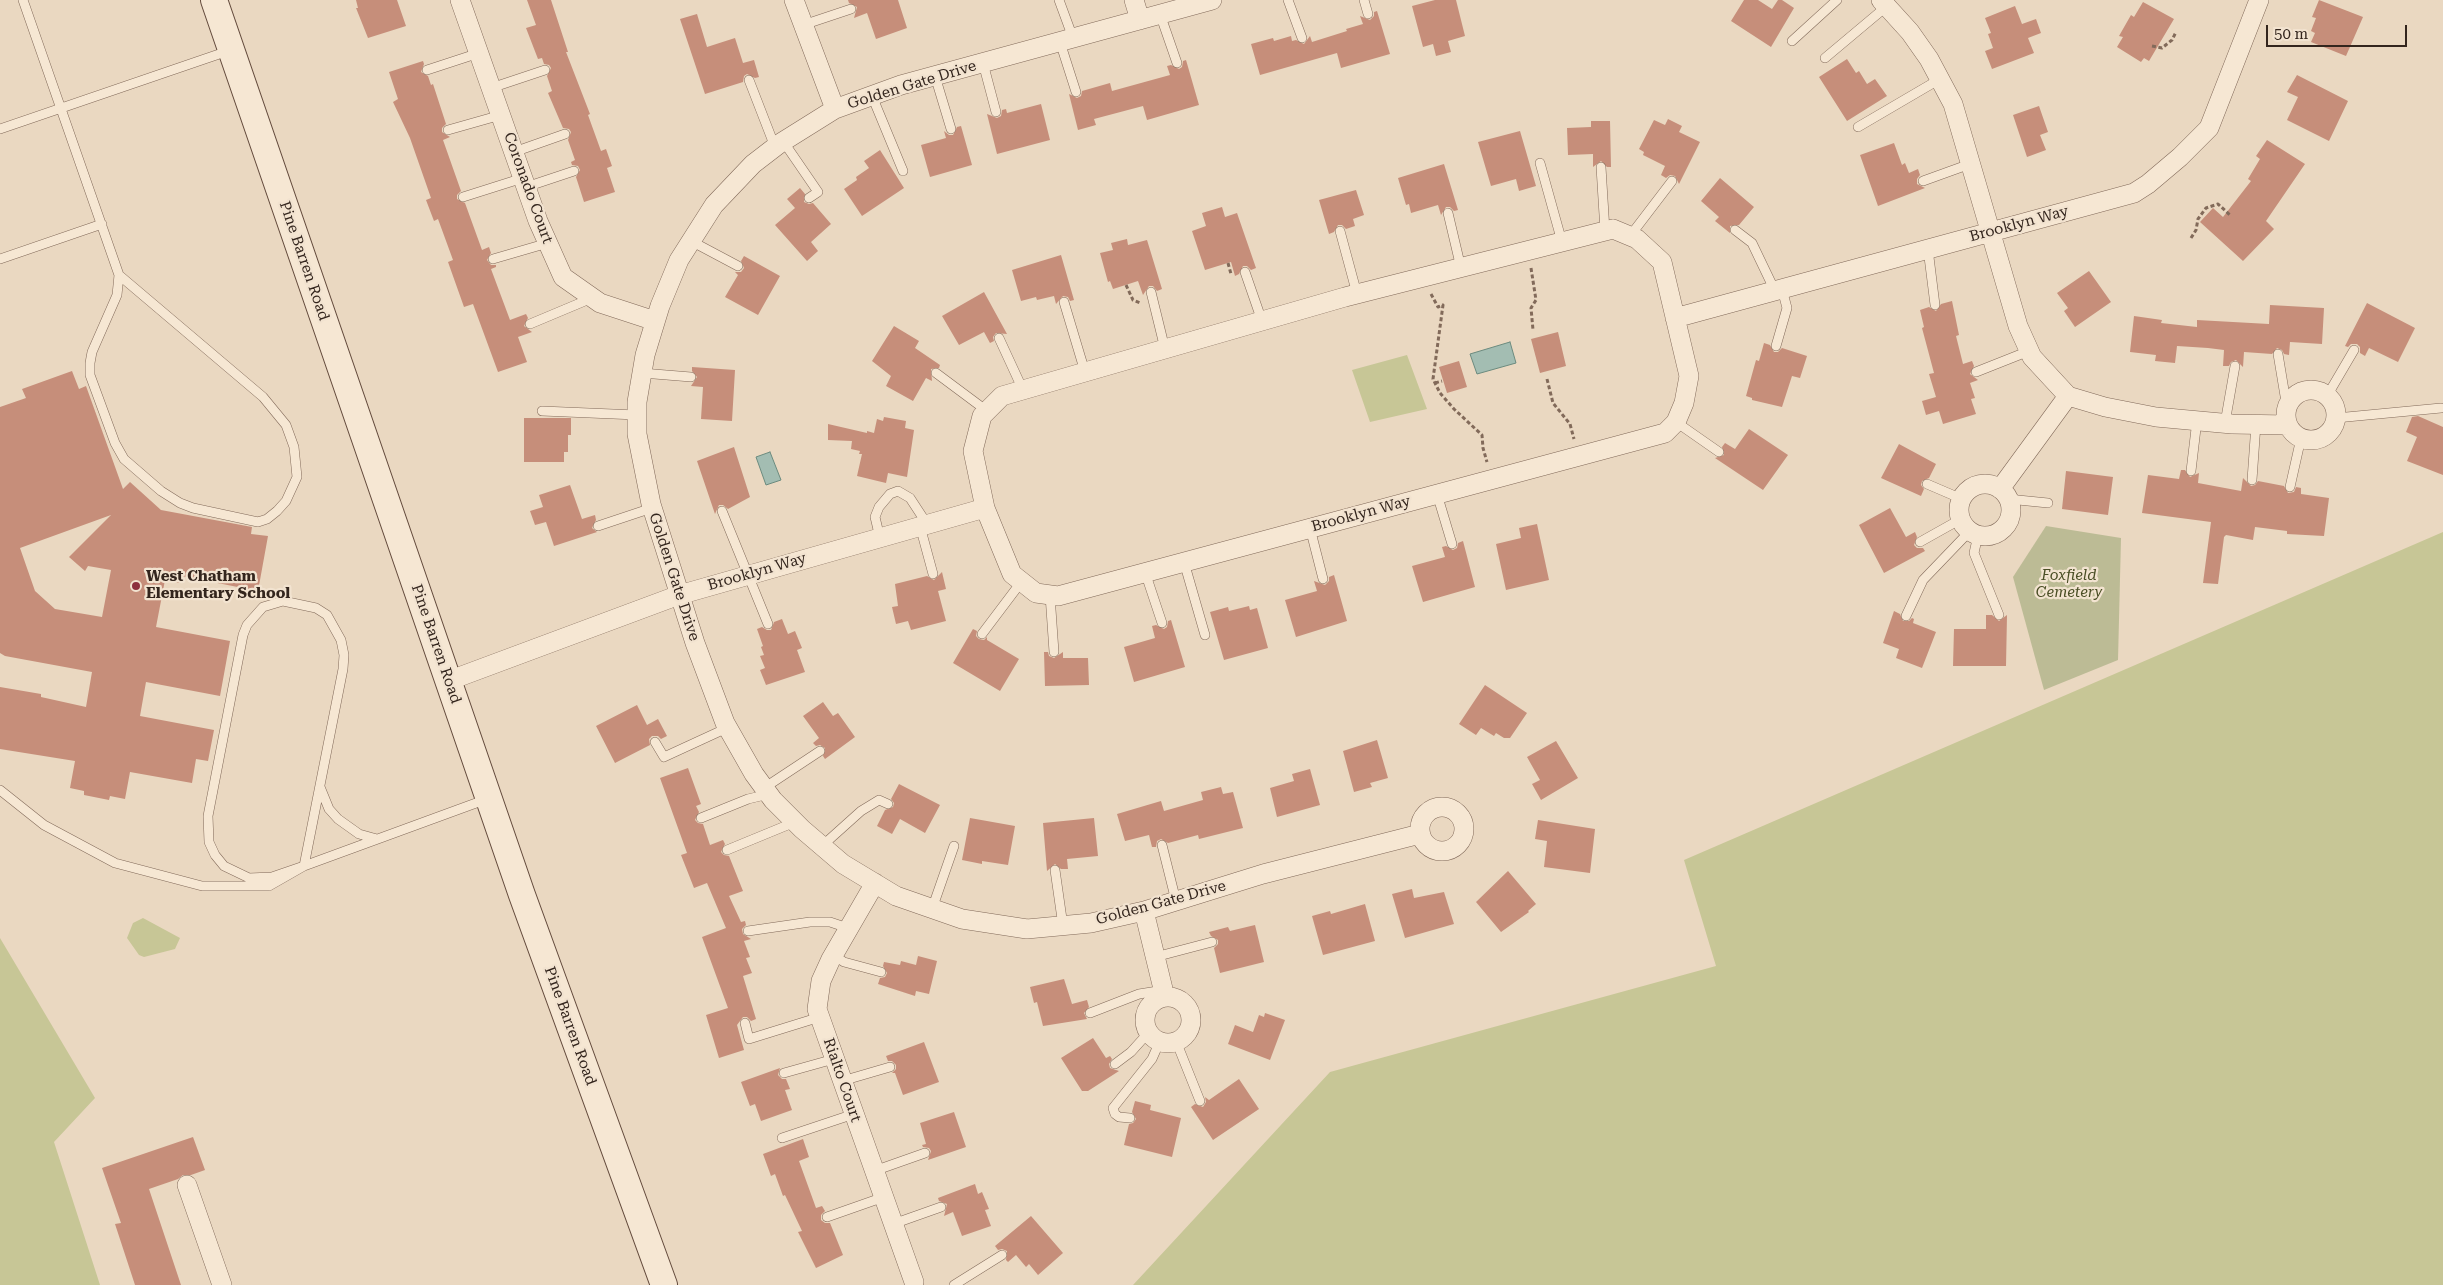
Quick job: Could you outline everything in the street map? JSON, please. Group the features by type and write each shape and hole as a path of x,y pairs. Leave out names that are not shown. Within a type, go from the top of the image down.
{"main road":[{"name":"Pine Barren Road","path":"214,0 522,895 661,1284"}],"street":[{"name":"Coronado Court","path":"460,0 524,182 563,277 600,303 655,321"},
{"path":"794,0 835,109"},
{"path":"1134,0 1140,20"},
{"name":"Golden Gate Drive","path":"1212,0 935,76 835,109 779,144 752,164 714,205 679,260 655,321 642,373 637,415 637,434 652,508 679,595 727,728 766,792 843,864 896,896 962,919 1027,930 1091,923 1144,911 1263,874 1420,834"},
{"name":"Brooklyn Way","path":"1675,318 2134,193 2174,163 2209,128 2259,0"},
{"path":"1884,3 1915,39 1953,104 2018,326 2032,357 2068,396 2114,409 2156,417 2225,423 2292,423 2314,440 2322,438 2329,433 2336,418 2333,402 2320,392 2304,391 2296,394 2292,423"},
{"path":"1050,595 1036,593 1012,574 985,508 973,451 982,416 1002,396 1357,294 1613,229 1637,239 1662,262 1688,376 1684,403 1676,422"},
{"path":"2004,494 2068,396"},
{"name":"Brooklyn Way","path":"1050,595 1058,596 1665,433 1676,422"},
{"path":"1985,484 2004,494 2011,513 2003,528 1996,533 1970,528 1959,509 1962,499 1970,488 1985,484"},
{"name":"Brooklyn Way","path":"448,681 679,595 985,508"},
{"name":"Rialto Court","path":"875,884 832,955 822,981 817,1009 893,1224 918,1284"},
{"path":"1144,911 1164,993"},
{"path":"1164,993 1180,1000 1189,1012 1190,1027 1186,1034 1162,1038 1145,1023 1147,1009 1164,993"},
{"path":"187,1185 222,1285"}],"lane":[{"path":"23,0 119,275 117,295 92,352 90,375 118,451 124,459 161,491 180,503 193,508 258,522 267,519 278,511 286,501 296,477 294,446 286,425 263,397 119,275"},
{"path":"1059,0 1076,92"},
{"path":"1288,0 1302,38"},
{"path":"1364,0 1368,14"},
{"path":"1792,41 1837,0"},
{"path":"1825,58 1884,3"},
{"path":"802,25 851,9"},
{"path":"1160,14 1177,63"},
{"path":"0,129 231,50"},
{"path":"427,70 479,53"},
{"path":"983,63 996,112"},
{"path":"491,88 546,70"},
{"path":"935,76 951,129"},
{"path":"1858,127 1940,79"},
{"path":"750,80 779,144 818,192 809,198"},
{"path":"872,96 903,171"},
{"path":"448,130 501,115"},
{"path":"514,152 565,134"},
{"path":"1540,163 1562,242"},
{"path":"1923,182 1970,164"},
{"path":"1601,167 1605,231"},
{"path":"463,197 574,171"},
{"path":"1630,236 1672,181"},
{"path":"1448,213 1461,268"},
{"path":"0,259 102,224"},
{"path":"1340,230 1357,294"},
{"path":"1734,230 1752,243 1787,308 1776,346"},
{"path":"691,241 738,266"},
{"path":"493,259 548,243"},
{"path":"1928,249 1936,306"},
{"path":"1245,272 1262,321"},
{"path":"1151,292 1164,349"},
{"path":"530,324 592,298"},
{"path":"1064,302 1085,372"},
{"path":"999,338 1023,390"},
{"path":"2327,396 2354,350"},
{"path":"1976,372 2029,351"},
{"path":"2278,354 2292,423 2290,487"},
{"path":"2225,423 2235,366"},
{"path":"642,373 691,377"},
{"path":"936,373 987,411"},
{"path":"2336,418 2442,408"},
{"path":"542,411 637,415"},
{"path":"2191,471 2197,420"},
{"path":"1676,422 1719,452"},
{"path":"2252,480 2256,424"},
{"path":"1927,484 1962,499"},
{"path":"880,538 875,517 878,507 890,494 898,491 910,498 923,525 933,574"},
{"path":"1437,494 1452,544"},
{"path":"2004,494 2048,503"},
{"path":"598,526 652,508"},
{"path":"722,511 768,624"},
{"path":"1310,528 1323,578"},
{"path":"1920,542 1970,528"},
{"path":"1970,528 1974,552 1999,615"},
{"path":"1906,616 1923,580 1970,528"},
{"path":"1184,562 1205,636"},
{"path":"1145,572 1162,623"},
{"path":"982,634 1022,581"},
{"path":"1050,595 1054,652"},
{"path":"0,790 44,825 115,863 202,886 269,886 304,866 343,669 344,655 341,640 326,615 316,608 283,601 263,607 255,614 243,635 208,816 209,842 215,855 224,866 235,873 249,878 262,878 304,866 490,798"},
{"path":"655,742 664,757 727,728"},
{"path":"701,818 766,792 820,751"},
{"path":"320,785 329,809 338,819 354,831 377,839"},
{"path":"822,846 861,810 879,800 888,804"},
{"path":"727,850 796,822"},
{"path":"1162,845 1176,901"},
{"path":"932,909 954,846"},
{"path":"1056,870 1063,926"},
{"path":"748,930 810,922 830,922 848,928"},
{"path":"1155,957 1212,942"},
{"path":"832,955 844,962 881,972"},
{"path":"1090,1013 1140,994 1164,993"},
{"path":"745,1023 749,1039 820,1017"},
{"path":"1115,1064 1131,1052 1162,1038"},
{"path":"1162,1038 1200,1101"},
{"path":"1130,1118 1119,1117 1113,1108 1152,1059 1162,1038"},
{"path":"784,1073 834,1058"},
{"path":"842,1081 890,1066"},
{"path":"782,1138 854,1114"},
{"path":"874,1171 925,1153"},
{"path":"827,1216 884,1197"},
{"path":"893,1224 942,1207"},
{"path":"954,1285 1002,1255"}],"path":[{"path":"2152,46 2162,48 2172,40 2176,32"},
{"path":"2191,238 2196,230 2198,219 2206,208 2218,204 2230,215"},
{"path":"1529,250 1532,283 1536,300 1531,308 1533,330"},
{"path":"1422,278 1438,307 1443,305 1434,360 1433,379 1454,409 1482,435 1483,448 1493,479"},
{"path":"1547,380 1553,403 1570,424 1577,457"},
{"path":"1435,383 1442,381"}],"shaded area":[{"path":"1510,342 1516,363 1477,374 1470,354"},
{"path":"1407,355 1427,409 1370,422 1352,370"},
{"path":"770,452 781,480 766,485 756,457"},
{"path":"2443,532 2443,1285 1133,1285 1330,1072 1716,966 1684,860"},
{"path":"143,918 180,938 175,949 144,957 139,955 127,938 133,923"},
{"path":"0,938 95,1098 54,1142 100,1285 0,1285"}],"green space":[{"name":"Foxfield Cemetery","path":"2046,526 2121,538 2118,660 2044,690 2013,577"}],"building":[{"path":"356,0 397,0 406,26 368,38 356,8 358,8"},
{"path":"527,0 551,0 568,52 566,52 590,114 588,115 601,151 606,149 612,166 607,168 615,192 584,202 576,177 580,170 578,166 572,165 571,162 575,160 568,140 571,132 569,129 563,128 548,93 552,91 547,76 551,68 549,65 544,64 542,58 538,59 526,28 536,25"},
{"path":"848,0 898,0 907,28 876,39 867,13 854,18 857,7 849,3"},
{"path":"1435,0 1456,0 1465,36 1448,41 1451,52 1436,56 1433,44 1423,47 1412,6"},
{"path":"1744,0 1758,0 1772,9 1778,0 1782,0 1794,8 1771,47 1731,21"},
{"path":"2319,0 2363,17 2346,56 2311,42 2315,33 2311,31 2316,18 2312,17"},
{"path":"2143,2 2174,19 2149,61 2144,58 2141,62 2117,47 2123,37 2119,36 2131,15 2134,17"},
{"path":"2015,6 2022,24 2036,19 2041,33 2028,38 2034,53 1992,69 1985,51 1993,48 1988,34 1991,33 1985,18"},
{"path":"1377,11 1390,54 1341,68 1337,53 1260,75 1251,44 1273,38 1274,41 1291,36 1292,41 1296,40 1304,44 1310,36 1312,42 1363,24 1360,16 1370,20 1374,16 1374,12"},
{"path":"697,14 707,47 735,38 743,63 754,60 759,77 755,78 747,74 744,76 743,82 705,94 680,19"},
{"path":"1847,59 1856,73 1859,71 1867,84 1875,79 1887,96 1847,121 1819,77"},
{"path":"1186,60 1199,105 1147,120 1143,106 1094,119 1096,125 1078,130 1069,94 1077,98 1081,96 1082,91 1110,83 1112,91 1170,75 1167,66 1171,65 1179,69 1182,67 1183,61"},
{"path":"423,61 424,64 421,72 428,76 431,85 433,84 446,124 442,128 442,132 450,137 443,140 461,191 457,195 457,199 465,203 482,250 489,247 491,253 487,260 491,265 496,265 496,267 491,269 510,320 526,314 528,318 524,326 532,332 518,337 527,362 498,372 473,304 464,307 448,262 453,260 438,219 434,221 426,200 431,198 410,138 393,102 398,99 389,72"},
{"path":"2297,75 2348,101 2329,141 2287,120 2298,97 2287,92"},
{"path":"1041,104 1050,140 997,154 987,114 997,118 1001,116 1002,110 1006,109 1007,113"},
{"path":"2039,106 2048,132 2040,135 2046,150 2027,157 2013,115"},
{"path":"1668,119 1682,126 1679,132 1700,142 1679,184 1675,176 1670,175 1666,178 1661,175 1665,166 1643,155 1644,152 1639,149 1654,120 1665,125"},
{"path":"1591,121 1610,121 1611,167 1607,167 1601,161 1593,167 1593,154 1568,155 1567,128 1591,127"},
{"path":"961,126 972,165 930,177 921,145 946,138 944,131 949,135 953,135 957,127"},
{"path":"1520,131 1536,186 1519,191 1516,179 1491,186 1478,142"},
{"path":"2267,140 2305,164 2266,221 2274,229 2243,261 2200,222 2213,208 2223,217 2251,181 2248,179 2260,159 2256,156"},
{"path":"1894,143 1902,165 1905,163 1909,173 1918,169 1920,175 1917,179 1917,184 1925,188 1878,206 1860,155"},
{"path":"880,150 904,188 862,216 844,189 869,168 864,161"},
{"path":"1444,164 1458,210 1454,211 1450,207 1446,207 1441,215 1438,205 1411,213 1409,204 1406,205 1398,178"},
{"path":"1720,178 1754,207 1739,225 1730,226 1730,233 1715,221 1719,217 1701,201"},
{"path":"800,188 805,194 804,202 813,203 831,224 811,242 818,251 807,261 775,225 795,208 787,199"},
{"path":"1356,190 1364,215 1353,219 1355,226 1346,229 1342,225 1338,225 1334,232 1329,234 1319,200"},
{"path":"1222,207 1225,217 1237,213 1256,268 1251,270 1247,266 1243,266 1239,274 1235,276 1231,262 1205,270 1192,231 1206,226 1202,213"},
{"path":"1127,239 1128,245 1147,240 1162,289 1157,291 1153,286 1149,286 1143,295 1138,281 1113,289 1110,281 1108,282 1100,253 1113,250 1111,243"},
{"path":"1061,255 1074,300 1070,301 1068,297 1063,296 1056,304 1054,296 1037,300 1036,297 1021,301 1012,270"},
{"path":"744,256 780,276 758,315 725,297 738,275 735,272 741,272 744,268 741,261"},
{"path":"2089,271 2111,302 2075,327 2064,311 2068,308 2057,293"},
{"path":"984,292 1007,334 996,333 993,337 994,341 990,343 984,332 959,345 942,316"},
{"path":"1952,301 1959,335 1956,336 1963,364 1972,361 1974,366 1970,374 1978,380 1970,383 1975,398 1971,399 1976,414 1943,424 1939,411 1926,415 1922,401 1936,397 1929,374 1934,373 1922,328 1924,327 1920,310 1929,307 1936,311 1941,304"},
{"path":"2367,303 2415,328 2398,362 2369,348 2365,356 2360,353 2360,347 2357,344 2345,346"},
{"path":"2270,305 2324,308 2322,344 2290,342 2289,355 2284,354 2282,350 2277,348 2272,354 2244,352 2243,367 2236,360 2231,362 2229,366 2223,366 2224,350 2177,346 2175,363 2155,361 2156,355 2130,352 2134,316 2162,320 2161,323 2197,327 2197,320 2269,324"},
{"path":"894,326 919,341 915,348 940,365 939,368 931,369 932,381 926,378 913,401 886,386 891,376 872,361"},
{"path":"1558,332 1566,366 1540,373 1531,339"},
{"path":"1764,343 1770,345 1774,352 1778,352 1782,348 1807,356 1800,378 1792,376 1782,407 1752,400 1752,398 1746,396 1756,360 1759,361"},
{"path":"1459,361 1467,387 1447,393 1439,367"},
{"path":"692,367 735,370 732,421 701,419 703,387 691,386 697,377 692,371"},
{"name":"West Chatham Elementary School","path":"72,371 79,389 86,386 123,489 130,482 161,510 252,527 251,534 268,536 258,591 182,576 180,583 165,580 156,627 230,641 220,696 146,682 140,716 214,730 208,761 196,759 192,783 130,772 125,799 110,796 109,800 84,795 84,791 70,788 75,761 0,749 0,687 41,694 41,697 86,707 92,672 5,656 0,653 0,407 26,398 22,389","holes":["111,515 69,557 85,571 88,566 111,570 102,617 55,609 35,591 20,548"]},
{"path":"2418,416 2443,427 2443,475 2407,461 2417,437 2406,432 2412,417"},
{"path":"884,417 906,421 905,428 914,430 907,477 888,473 886,483 857,476 862,454 859,454 860,451 851,449 852,441 828,440 828,424 874,433 877,419 883,421"},
{"path":"524,418 571,418 571,435 568,435 568,452 564,452 564,462 524,462"},
{"path":"1749,429 1788,455 1763,490 1715,458 1724,455 1722,447 1725,443 1735,449"},
{"path":"1899,444 1936,464 1929,478 1922,481 1921,485 1924,489 1921,496 1881,478"},
{"path":"734,447 750,497 728,509 723,505 719,505 715,514 697,461"},
{"path":"2181,470 2185,470 2190,477 2199,473 2198,483 2241,491 2243,478 2251,486 2255,485 2258,481 2284,486 2288,493 2294,492 2296,487 2301,488 2301,494 2329,498 2324,536 2287,534 2287,531 2255,527 2253,540 2226,535 2224,537 2218,584 2203,583 2211,522 2142,513 2148,475 2179,479"},
{"path":"2066,471 2113,477 2108,515 2062,509"},
{"path":"570,485 582,519 595,515 596,520 592,528 597,532 554,546 546,522 535,525 530,511 543,507 539,495"},
{"path":"1890,508 1906,537 1915,532 1917,537 1914,545 1917,548 1923,548 1925,551 1884,573 1859,525"},
{"path":"1537,524 1549,580 1506,590 1496,544 1521,538 1519,528"},
{"path":"1463,541 1475,587 1423,602 1412,566 1445,557 1442,547 1446,546 1453,550 1457,548 1458,543"},
{"path":"942,572 946,589 938,591 946,621 911,630 908,621 896,624 892,607 898,606 895,584 927,576 934,580"},
{"path":"1334,575 1347,621 1296,637 1285,600 1317,591 1314,581 1325,585 1329,581 1329,577"},
{"path":"1249,606 1250,610 1257,608 1268,648 1224,660 1210,612 1228,607 1229,611"},
{"path":"1894,611 1900,614 1903,621 1909,621 1912,618 1914,619 1913,623 1936,632 1922,668 1896,658 1899,649 1883,643"},
{"path":"1986,615 1992,615 1999,621 2007,615 2006,666 1953,666 1954,629 1986,629"},
{"path":"782,619 788,634 795,631 802,648 797,650 805,672 766,685 760,670 765,668 760,656 764,655 761,647 763,646 757,629 762,627 771,630 774,622"},
{"path":"1171,620 1185,667 1134,682 1124,647 1155,638 1152,626 1156,625 1164,629 1167,627 1168,621"},
{"path":"973,629 977,631 976,636 979,639 984,640 987,637 987,640 1019,659 1000,691 953,663"},
{"path":"1044,652 1048,652 1049,656 1054,658 1063,652 1063,658 1088,658 1089,685 1045,686"},
{"path":"1485,685 1527,713 1510,738 1504,738 1496,733 1494,736 1481,728 1476,735 1459,724"},
{"path":"823,702 833,716 838,713 855,737 825,759 823,756 825,748 820,745 816,746 813,743 819,738 803,716"},
{"path":"637,705 647,725 658,719 667,736 661,739 658,736 652,736 649,739 650,745 615,763 596,726"},
{"path":"1377,740 1388,778 1370,783 1372,787 1354,792 1343,751"},
{"path":"1556,741 1578,778 1541,800 1532,784 1540,780 1527,757"},
{"path":"688,768 701,804 696,806 699,812 695,820 703,824 710,845 723,840 725,844 721,852 729,856 743,891 729,896 741,922 745,921 746,925 742,929 743,934 751,939 744,941 750,957 746,958 752,973 743,976 756,1019 751,1021 747,1017 743,1017 737,1025 744,1050 719,1058 706,1015 728,1008 702,937 726,928 707,883 694,888 681,855 687,853 660,778"},
{"path":"1310,769 1320,805 1277,817 1270,788 1294,781 1292,774"},
{"path":"899,784 940,805 925,833 900,819 892,834 877,826 885,810 893,807 894,803 891,799"},
{"path":"1221,787 1223,794 1233,792 1243,828 1199,839 1198,835 1168,843 1161,839 1157,841 1156,847 1152,847 1149,835 1125,841 1117,814 1161,801 1164,811 1203,800 1201,792"},
{"path":"970,818 1015,826 1008,865 982,861 982,864 962,860"},
{"path":"1094,818 1098,856 1067,859 1068,869 1061,869 1055,864 1047,871 1043,823"},
{"path":"1538,820 1595,829 1590,873 1544,867 1547,841 1535,839"},
{"path":"1508,871 1536,904 1529,912 1501,932 1476,902"},
{"path":"1412,889 1414,898 1444,892 1454,924 1405,938 1392,894"},
{"path":"1365,904 1375,941 1323,955 1312,916 1330,911 1331,914"},
{"path":"1255,925 1264,962 1220,973 1214,948 1218,944 1218,940 1211,936 1209,932 1228,927 1230,931"},
{"path":"918,956 937,961 929,994 916,991 915,996 878,984 880,978 885,977 887,973 883,966 884,962 900,965 901,961 916,965"},
{"path":"1064,979 1072,1004 1087,1000 1089,1007 1084,1013 1087,1019 1043,1026 1037,1002 1034,1003 1030,987"},
{"path":"1265,1013 1285,1020 1270,1060 1228,1044 1235,1025 1253,1032 1259,1015 1264,1017"},
{"path":"1093,1038 1106,1058 1110,1056 1112,1059 1109,1064 1110,1068 1119,1071 1088,1091 1082,1091 1061,1058"},
{"path":"924,1042 939,1082 903,1095 895,1073 892,1073 896,1069 896,1065 892,1061 888,1061 886,1056"},
{"path":"780,1068 778,1075 782,1079 786,1079 790,1089 785,1090 792,1110 761,1121 755,1104 750,1106 741,1082"},
{"path":"1239,1079 1259,1109 1213,1140 1191,1107 1195,1104 1203,1107 1206,1102 1205,1097 1209,1100"},
{"path":"1135,1101 1151,1105 1150,1110 1181,1118 1172,1157 1124,1145 1129,1124 1133,1123 1136,1119 1132,1112"},
{"path":"954,1112 966,1147 928,1160 931,1151 922,1145 926,1144 920,1123"},
{"path":"193,1137 205,1170 191,1175 183,1175 178,1179 149,1189 181,1285 135,1285 115,1224 121,1223 102,1168"},
{"path":"803,1139 809,1157 799,1161 816,1208 822,1206 825,1211 821,1215 821,1220 825,1223 830,1223 843,1255 816,1268 798,1232 802,1231 785,1195 783,1196 775,1174 771,1176 763,1154"},
{"path":"975,1184 978,1194 982,1192 989,1209 985,1210 991,1226 962,1236 953,1212 944,1216 947,1204 939,1201 938,1198"},
{"path":"1031,1216 1063,1253 1038,1275 1029,1264 1026,1267 1016,1255 1008,1262 1006,1260 1007,1251 998,1250 995,1246"}],"place":[{"name":"West Chatham Elementary School","path":"136,586"}]}
